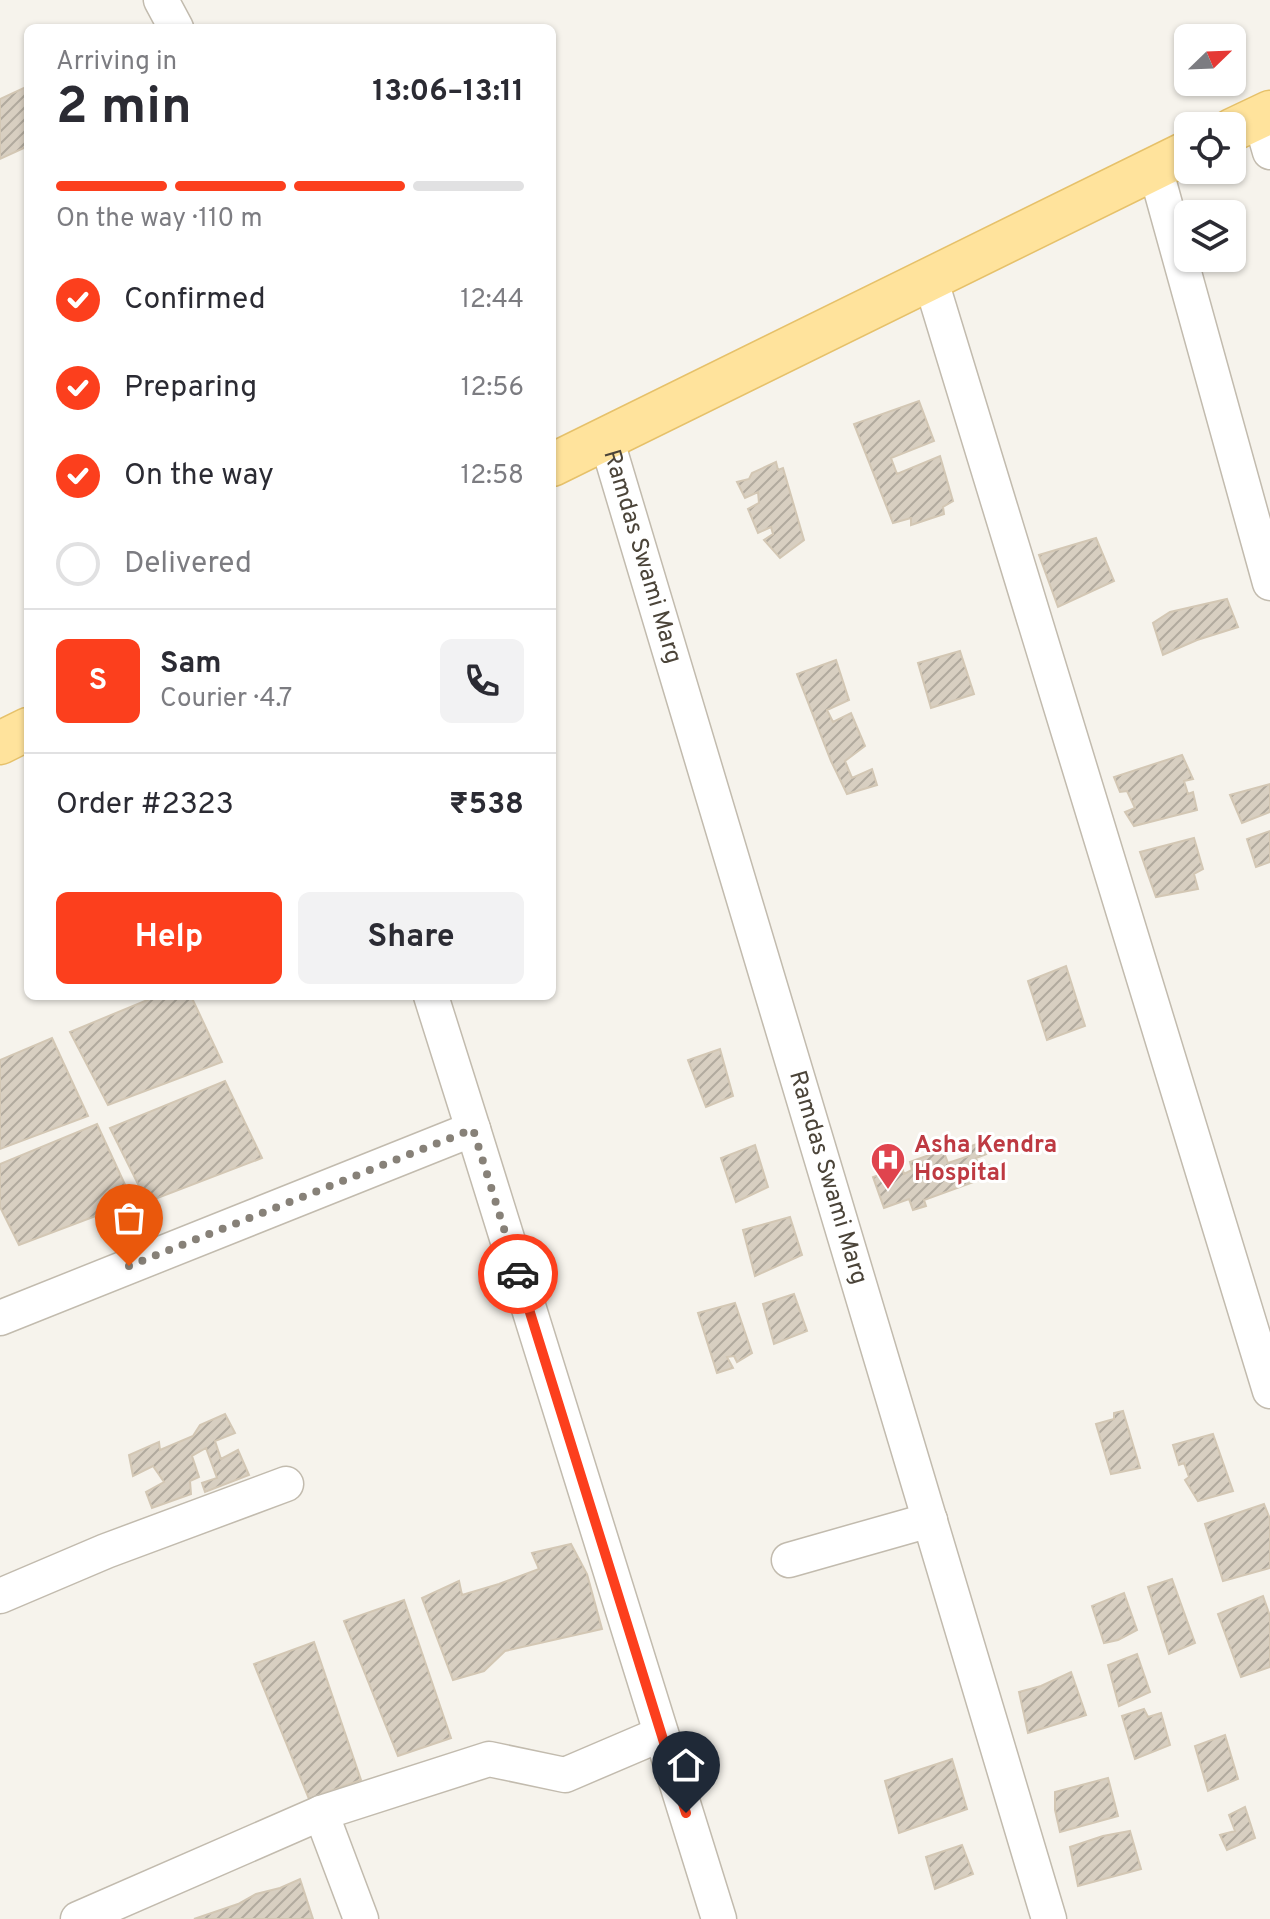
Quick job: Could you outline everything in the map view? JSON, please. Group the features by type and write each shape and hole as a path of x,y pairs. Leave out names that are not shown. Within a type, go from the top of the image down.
{"main road":[{"path":"556,463 1172,160"},
{"path":"0,743 24,731"}],"street":[{"path":"161,0 174,24"},
{"path":"1172,160 1270,583"},
{"path":"930,278 1270,1391"},
{"name":"Ramdas Swami Marg","path":"606,438 1049,1919"},
{"path":"432,1000 719,1919"},
{"path":"0,1318 473,1129"},
{"path":"0,1596 106,1551 286,1484"},
{"path":"789,1560 930,1520"},
{"path":"78,1919 321,1813 489,1759 565,1775 661,1734"},
{"path":"321,1813 361,1919"}],"building":[{"path":"24,88 24,148 0,159 0,99"},
{"path":"919,401 934,441 891,458 897,474 940,456 953,501 943,507 944,514 911,525 911,518 893,523 854,424"},
{"path":"776,462 778,470 783,468 804,540 780,558 764,540 773,534 771,527 758,533 748,509 759,503 758,492 745,498 737,482 749,479 752,473"},
{"path":"1096,538 1114,581 1058,607 1039,555"},
{"path":"1227,599 1238,627 1163,655 1153,623 1170,612"},
{"path":"960,651 974,694 931,708 918,663"},
{"path":"836,660 849,700 827,710 833,722 851,713 865,746 845,761 852,778 872,769 877,785 847,794 797,674"},
{"path":"1182,755 1193,779 1184,781 1188,794 1193,792 1197,810 1134,826 1125,812 1135,808 1127,791 1120,792 1114,777"},
{"path":"1270,784 1270,812 1242,823 1230,795"},
{"path":"1270,831 1270,862 1256,867 1247,839"},
{"path":"1194,838 1203,869 1194,874 1198,889 1156,897 1140,852"},
{"path":"1066,966 1085,1026 1047,1040 1028,981"},
{"path":"147,1000 193,1000 222,1062 108,1105 70,1032"},
{"path":"52,1038 88,1116 0,1149 0,1060"},
{"path":"720,1049 733,1096 706,1107 688,1060"},
{"path":"225,1081 262,1158 147,1202 110,1128"},
{"path":"97,1124 133,1202 19,1245 0,1207 0,1164"},
{"path":"987,1140 992,1152 976,1158 980,1169 990,1165 993,1175 924,1200 926,1206 913,1210 909,1199 884,1208 873,1177 902,1167 904,1174 912,1170 910,1162 943,1150 948,1163 969,1156 966,1148"},
{"path":"755,1145 768,1187 736,1202 721,1158"},
{"path":"790,1217 802,1255 755,1276 743,1230"},
{"path":"794,1294 807,1331 774,1344 763,1304"},
{"path":"735,1303 752,1353 737,1362 734,1356 727,1357 733,1368 717,1373 698,1313"},
{"path":"1123,1411 1140,1468 1111,1474 1096,1424 1114,1419 1114,1413"},
{"path":"225,1414 235,1433 215,1441 221,1459 238,1450 249,1475 205,1492 202,1483 217,1478 206,1448 192,1456 199,1477 190,1481 191,1494 152,1508 146,1492 164,1482 153,1466 133,1476 129,1455 159,1442 160,1450 193,1436 200,1425"},
{"path":"1213,1434 1233,1491 1198,1501 1185,1480 1189,1477 1184,1463 1179,1465 1173,1445"},
{"path":"1264,1504 1270,1519 1270,1568 1223,1581 1205,1524"},
{"path":"571,1544 587,1574 602,1629 505,1651 484,1671 453,1680 422,1598 459,1581 462,1595 499,1584 539,1569 532,1553"},
{"path":"1172,1579 1195,1643 1169,1654 1148,1587"},
{"path":"1124,1593 1137,1630 1104,1643 1092,1606"},
{"path":"1263,1596 1270,1616 1270,1667 1241,1677 1218,1614"},
{"path":"404,1600 451,1738 398,1756 344,1621"},
{"path":"314,1642 361,1780 309,1799 254,1664"},
{"path":"1137,1654 1150,1692 1119,1706 1108,1665"},
{"path":"1071,1672 1086,1715 1028,1733 1019,1692"},
{"path":"1144,1709 1148,1717 1161,1713 1170,1745 1135,1759 1122,1716"},
{"path":"1225,1735 1238,1779 1208,1791 1195,1746"},
{"path":"952,1759 967,1809 899,1833 885,1781"},
{"path":"1108,1778 1118,1816 1060,1832 1055,1792"},
{"path":"1245,1807 1255,1838 1227,1850 1220,1835 1235,1831 1229,1815"},
{"path":"1130,1831 1141,1869 1078,1886 1070,1847"},
{"path":"962,1845 973,1874 935,1889 926,1857"},
{"path":"300,1879 313,1919 194,1919 238,1904 256,1894"}],"way so far":[{"path":"129,1266 473,1129 518,1274"}],"place":[{"name":"Asha Kendra Hospital","path":"888,1191"}],"route":[{"path":"518,1274 686,1813"}]}
